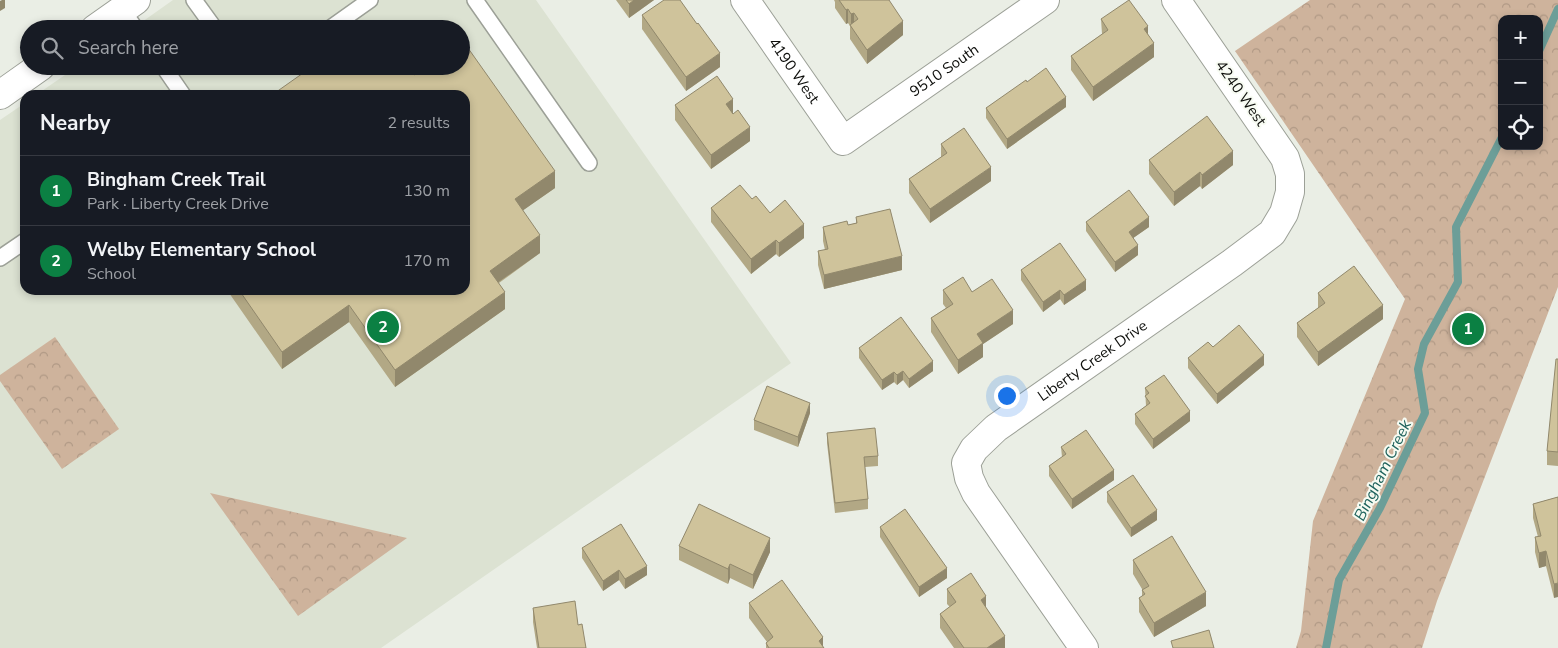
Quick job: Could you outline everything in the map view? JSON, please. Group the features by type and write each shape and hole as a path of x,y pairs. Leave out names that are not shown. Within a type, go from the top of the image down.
{"street":[{"name":"4190 West","path":"745,0 843,141"},
{"name":"9510 South","path":"843,141 1045,0"},
{"name":"4240 West","path":"1176,0 1277,143 1285,158 1290,174 1290,192"},
{"path":"115,20 131,13"},
{"path":"0,95 28,75"},
{"name":"Liberty Creek Drive","path":"1084,648 976,493 969,478 966,463 974,449 996,428 1232,263 1272,232 1284,213 1290,192"}],"lane":[{"path":"194,0 208,20"},
{"path":"342,20 370,0"},
{"path":"474,0 589,163"},
{"path":"169,75 180,90"},
{"path":"0,258 20,244"}],"shaded area":[{"path":"173,0 536,0 791,363 381,648 0,648 0,120 20,106 20,295 470,295 470,90 43,90 65,75 470,75 470,20 145,20"}],"green space":[{"path":"1310,0 1558,0 1558,287 1437,601 1422,648 1296,648 1301,631 1313,521 1405,299 1235,51"},
{"path":"55,337 119,429 62,469 0,381 0,375"},
{"path":"210,493 407,538 298,616"}],"building":[{"path":"626,0 634,0 629,4"},
{"path":"664,0 680,0 720,53 686,77 642,15"},
{"path":"839,0 889,0 903,21 867,50 850,25 858,19 854,13 851,14 848,9 846,10"},
{"path":"1129,0 1148,26 1144,29 1154,43 1093,87 1071,56 1108,30 1101,19"},
{"path":"470,51 555,171 515,199 540,235 490,271 505,292 395,370 349,305 282,352 242,295 470,295 470,90 279,90 300,75 470,75"},
{"path":"1046,68 1066,97 1007,139 986,108"},
{"path":"717,76 733,99 726,104 733,114 738,110 750,127 711,155 675,105"},
{"path":"1207,116 1233,151 1202,175 1200,172 1174,192 1149,160"},
{"path":"964,128 991,167 930,209 909,179 947,153 941,144"},
{"path":"740,185 752,199 756,196 770,213 785,200 804,224 779,243 776,240 751,259 711,208"},
{"path":"1129,190 1149,217 1129,232 1138,245 1115,262 1086,222"},
{"path":"890,209 902,256 824,275 818,251 828,249 823,227 847,221 848,225 857,223 856,217"},
{"path":"1060,243 1086,280 1064,295 1060,290 1043,302 1021,270"},
{"path":"1354,266 1383,305 1318,352 1297,323 1325,303 1318,293"},
{"path":"963,277 972,292 992,279 1013,310 977,334 983,343 958,360 931,318 953,304 943,290"},
{"path":"901,317 933,361 909,379 903,371 897,375 894,372 882,380 859,348"},
{"path":"1239,325 1264,355 1217,394 1188,358 1208,342 1213,347"},
{"path":"1556,359 1558,359 1558,452 1547,451"},
{"path":"1164,375 1190,411 1153,439 1135,414 1150,403 1145,396 1149,393 1145,388"},
{"path":"767,386 810,403 798,437 754,420"},
{"path":"875,428 878,456 864,457 868,499 835,503 827,433"},
{"path":"1086,430 1114,470 1072,499 1049,466 1066,454 1061,447"},
{"path":"1133,475 1157,510 1131,528 1107,492"},
{"path":"1558,497 1558,583 1554,584 1546,551 1539,553 1535,537 1541,536 1533,504"},
{"path":"699,504 770,538 753,575 730,564 728,569 679,546"},
{"path":"905,509 947,568 919,587 880,527"},
{"path":"621,524 647,566 625,579 619,570 603,581 582,548"},
{"path":"1172,536 1206,592 1154,623 1139,598 1145,594 1142,590 1149,586 1133,560"},
{"path":"971,573 986,596 981,600 1005,636 987,648 964,648 940,614 956,602 947,589"},
{"path":"782,580 823,637 819,641 824,648 769,648 766,643 773,637 749,603"},
{"path":"575,601 578,625 582,624 586,648 539,648 533,608"},
{"path":"1209,630 1214,648 1173,648 1171,641"}],"waterway":[{"name":"Bingham Creek","path":"1543,42 1558,9"},
{"name":"Bingham Creek","path":"1326,648 1339,580 1380,508 1425,413 1418,369 1424,344 1458,282 1456,227 1498,145"}],"place":[{"name":"Welby Elementary School","path":"383,327"},
{"name":"Bingham Creek Trail","path":"1468,329"}]}
